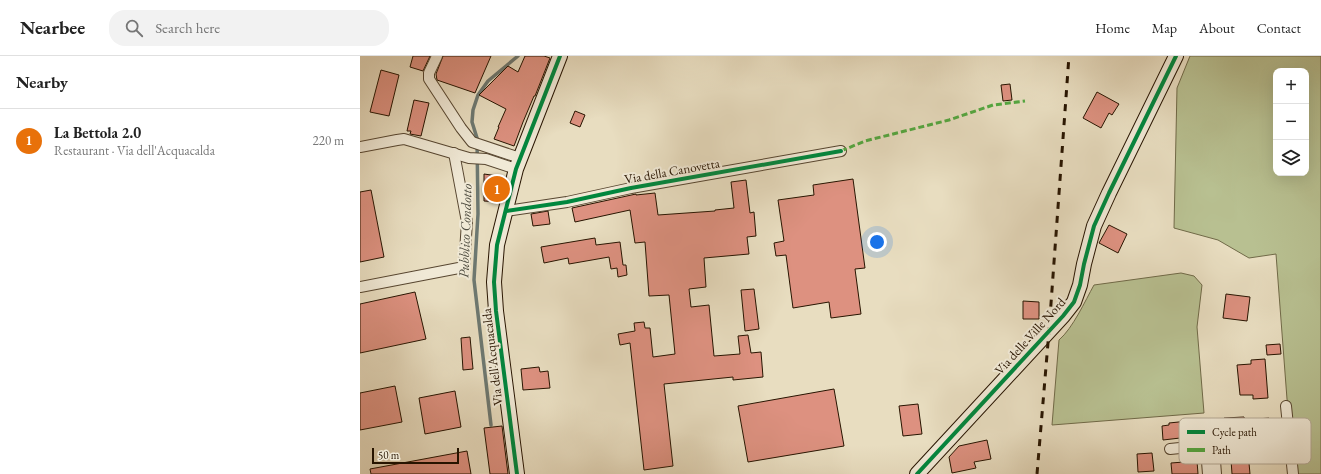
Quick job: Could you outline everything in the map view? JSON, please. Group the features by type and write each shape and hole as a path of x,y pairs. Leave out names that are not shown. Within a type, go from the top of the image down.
{"street":[{"path":"437,56 429,73 429,79 472,142 483,145 518,164"},
{"name":"Via dell'Acquacalda","path":"517,474 496,311 494,282 497,245 518,164 560,56"},
{"name":"Via delle Ville Nord","path":"917,474 1063,316 1074,302 1080,285 1094,226 1176,56"},
{"path":"360,147 404,140 469,158 518,164"},
{"name":"Via della Canovetta","path":"506,211 567,202 631,188 841,151"},
{"path":"360,287 464,267 467,222 454,153"},
{"path":"1286,406 1287,418"},
{"path":"1170,449 1179,448"},
{"path":"1207,464 1208,474"},
{"path":"1215,464 1216,474"},
{"path":"1292,464 1293,474"}],"green space":[{"path":"1190,56 1321,56 1321,474 1297,474 1296,464 1311,464 1311,418 1290,418 1276,254 1249,258 1218,240 1174,228 1177,88"},
{"path":"1181,273 1194,276 1202,285 1197,327 1204,413 1052,425 1059,340 1074,322 1094,285"}],"building":[{"path":"413,56 430,56 423,71 410,67"},
{"path":"443,56 491,56 475,93 437,80 436,74"},
{"path":"525,56 544,56 550,58 514,146 494,139 506,109 479,95 508,66 518,72"},
{"path":"381,70 399,75 389,116 370,112"},
{"path":"1010,84 1012,100 1003,101 1001,85"},
{"path":"1097,92 1119,104 1112,115 1109,113 1101,128 1083,118"},
{"path":"414,100 429,103 421,136 410,134 411,131 407,131"},
{"path":"575,111 585,115 580,127 570,123"},
{"path":"484,174 505,177 499,202 484,201"},
{"path":"853,179 865,268 855,269 861,314 831,318 829,302 793,308 786,255 776,256 774,243 784,241 778,200 814,195 813,185"},
{"path":"746,180 750,213 754,212 756,236 747,237 749,254 704,258 706,287 689,289 691,307 709,305 714,356 740,354 738,336 748,335 751,353 761,352 763,377 733,380 733,377 664,384 673,466 644,470 630,343 620,345 618,334 635,331 634,323 644,322 645,328 650,328 653,357 675,354 669,295 649,296 645,242 635,243 630,210 575,222 572,208 636,194 655,193 658,215 715,211 734,208 731,182"},
{"path":"371,190 384,257 360,262 360,192"},
{"path":"548,211 550,224 533,226 531,214"},
{"path":"1109,225 1127,234 1118,253 1099,243"},
{"path":"595,238 596,245 620,242 623,265 626,265 627,275 618,277 617,268 611,269 609,257 569,264 568,258 544,263 541,247"},
{"path":"754,289 759,329 745,331 741,290"},
{"path":"415,292 426,339 360,353 360,304"},
{"path":"1226,294 1250,297 1247,321 1223,318"},
{"path":"1023,301 1039,302 1039,319 1023,319"},
{"path":"470,337 473,369 463,370 461,338"},
{"path":"1280,344 1281,354 1267,355 1266,345"},
{"path":"1265,359 1268,398 1253,399 1253,395 1240,395 1237,365 1251,364 1251,360"},
{"path":"539,367 540,372 548,371 550,388 523,390 521,369"},
{"path":"395,386 402,422 360,430 360,393"},
{"path":"834,389 844,446 748,462 738,406"},
{"path":"455,391 461,427 425,434 419,398"},
{"path":"918,404 922,434 903,436 899,406"},
{"path":"1244,417 1244,418 1224,418"},
{"path":"1179,422 1179,438 1163,440 1162,426 1169,425 1169,423"},
{"path":"502,426 508,474 490,474 484,428"},
{"path":"987,440 991,459 974,462 976,468 952,473 949,457 959,446"},
{"path":"467,451 471,474 371,474 370,469"},
{"path":"1152,453 1154,471 1138,472 1137,454"},
{"path":"1171,463 1197,464 1198,474 1172,474"},
{"path":"1231,464 1249,464 1250,474 1232,474"}],"waterway":[{"name":"Pubblico Condotto","path":"491,425 474,280 478,214 477,138 472,122 473,110 478,95 488,81 518,56"}],"railway":[{"path":"1037,474 1069,56"}],"marked path":[{"path":"841,151 865,141 949,120 993,105 1025,101"}],"cycle path":[{"path":"517,474 496,311 494,282 497,245 516,169 560,56"},
{"path":"917,474 1063,316 1074,302 1080,285 1094,226 1176,56"},
{"path":"506,211 567,202 631,188 841,151"}],"place":[{"name":"La Bettola 2.0","path":"497,189"}]}
